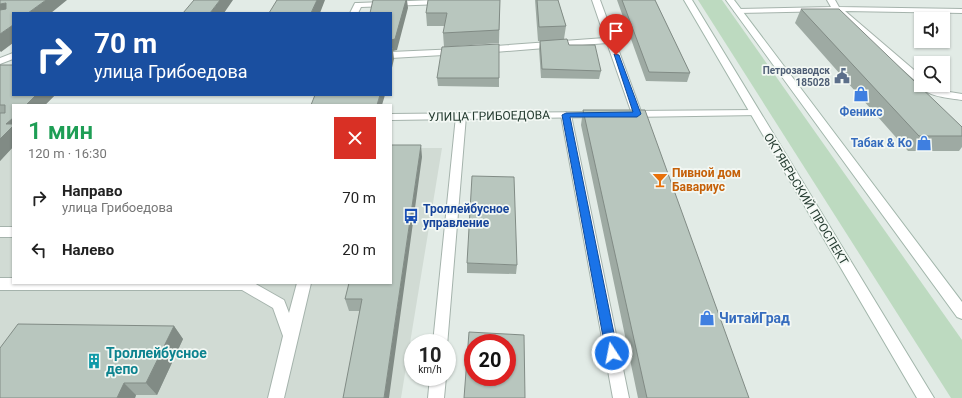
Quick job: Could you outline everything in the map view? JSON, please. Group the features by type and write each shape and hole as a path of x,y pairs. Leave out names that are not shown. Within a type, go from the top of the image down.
{"main road":[{"path":"596,0 637,114"},
{"name":"ОКТЯБРЬСКИЙ ПРОСПЕКТ","path":"688,0 926,398"},
{"path":"730,0 962,313"},
{"path":"831,0 830,1 837,9 914,75"},
{"path":"354,12 358,5 451,2"},
{"path":"738,11 837,9 962,11"},
{"path":"392,55 472,51 611,40"},
{"path":"0,61 12,56"},
{"path":"934,92 962,97"},
{"path":"622,114 755,113"},
{"path":"566,115 621,398"},
{"name":"УЛИЦА ГРИБОЕДОВА","path":"392,117 606,115"},
{"path":"442,334 461,116"},
{"path":"0,232 12,232"},
{"path":"0,284 244,284 279,304 291,336"},
{"path":"276,398 304,284"},
{"path":"436,398 437,386"}],"shaded area":[{"name":"Троллейбусное управление","path":"0,143 12,143 12,284 392,284 392,148 442,148 411,334 404,334 404,380 401,398 0,398"}],"green space":[{"path":"698,0 722,0 962,340 962,398 951,398"}],"building":[{"path":"0,0 46,0 29,12 12,12 12,26 0,34 0,10 6,9 6,3 0,4"},
{"path":"194,0 220,0 211,12 184,12"},
{"path":"277,0 317,0 311,12 270,12"},
{"path":"373,0 406,0 395,39 392,40 392,12 370,12"},
{"path":"428,0 500,0 499,30 443,33 447,13 426,13"},
{"path":"537,0 558,0 566,26 539,27"},
{"path":"622,0 655,0 690,73 649,72"},
{"path":"801,9 839,9 914,81 914,92 926,92 962,127 962,136 919,136"},
{"path":"567,39 569,45 595,45 601,71 542,69 540,41"},
{"path":"499,44 499,78 437,78 442,47"},
{"path":"0,65 12,65 12,96 35,96 27,104 12,104 12,119 6,124 12,124 12,127 0,139 0,113 5,113 5,105 0,105"},
{"path":"315,96 380,96 377,104 311,104"},
{"path":"583,110 645,110 749,398 647,398"},
{"path":"392,145 421,145 384,398 343,398 362,299 345,299 349,284 392,284"},
{"path":"472,176 514,177 517,265 467,263"},
{"name":"Троллейбусное депо","path":"18,324 174,326 146,383 124,383 117,398 0,398 0,348"},
{"path":"469,332 506,334 469,334"},
{"path":"516,335 524,335 525,398 464,398 465,386 516,386"}],"place":[{"name":"Петрозаводск 185028","path":"842,76"},
{"name":"Феникс","path":"861,94"},
{"name":"Табак & Ко","path":"924,143"},
{"name":"Пивной дом Бавариус","path":"660,180"},
{"name":"Троллейбусное управление","path":"411,216"},
{"name":"ЧитайГрад","path":"707,318"},
{"name":"Троллейбусное депо","path":"94,361"}],"route":[{"path":"612,353 566,115 637,114 616,55"}]}
